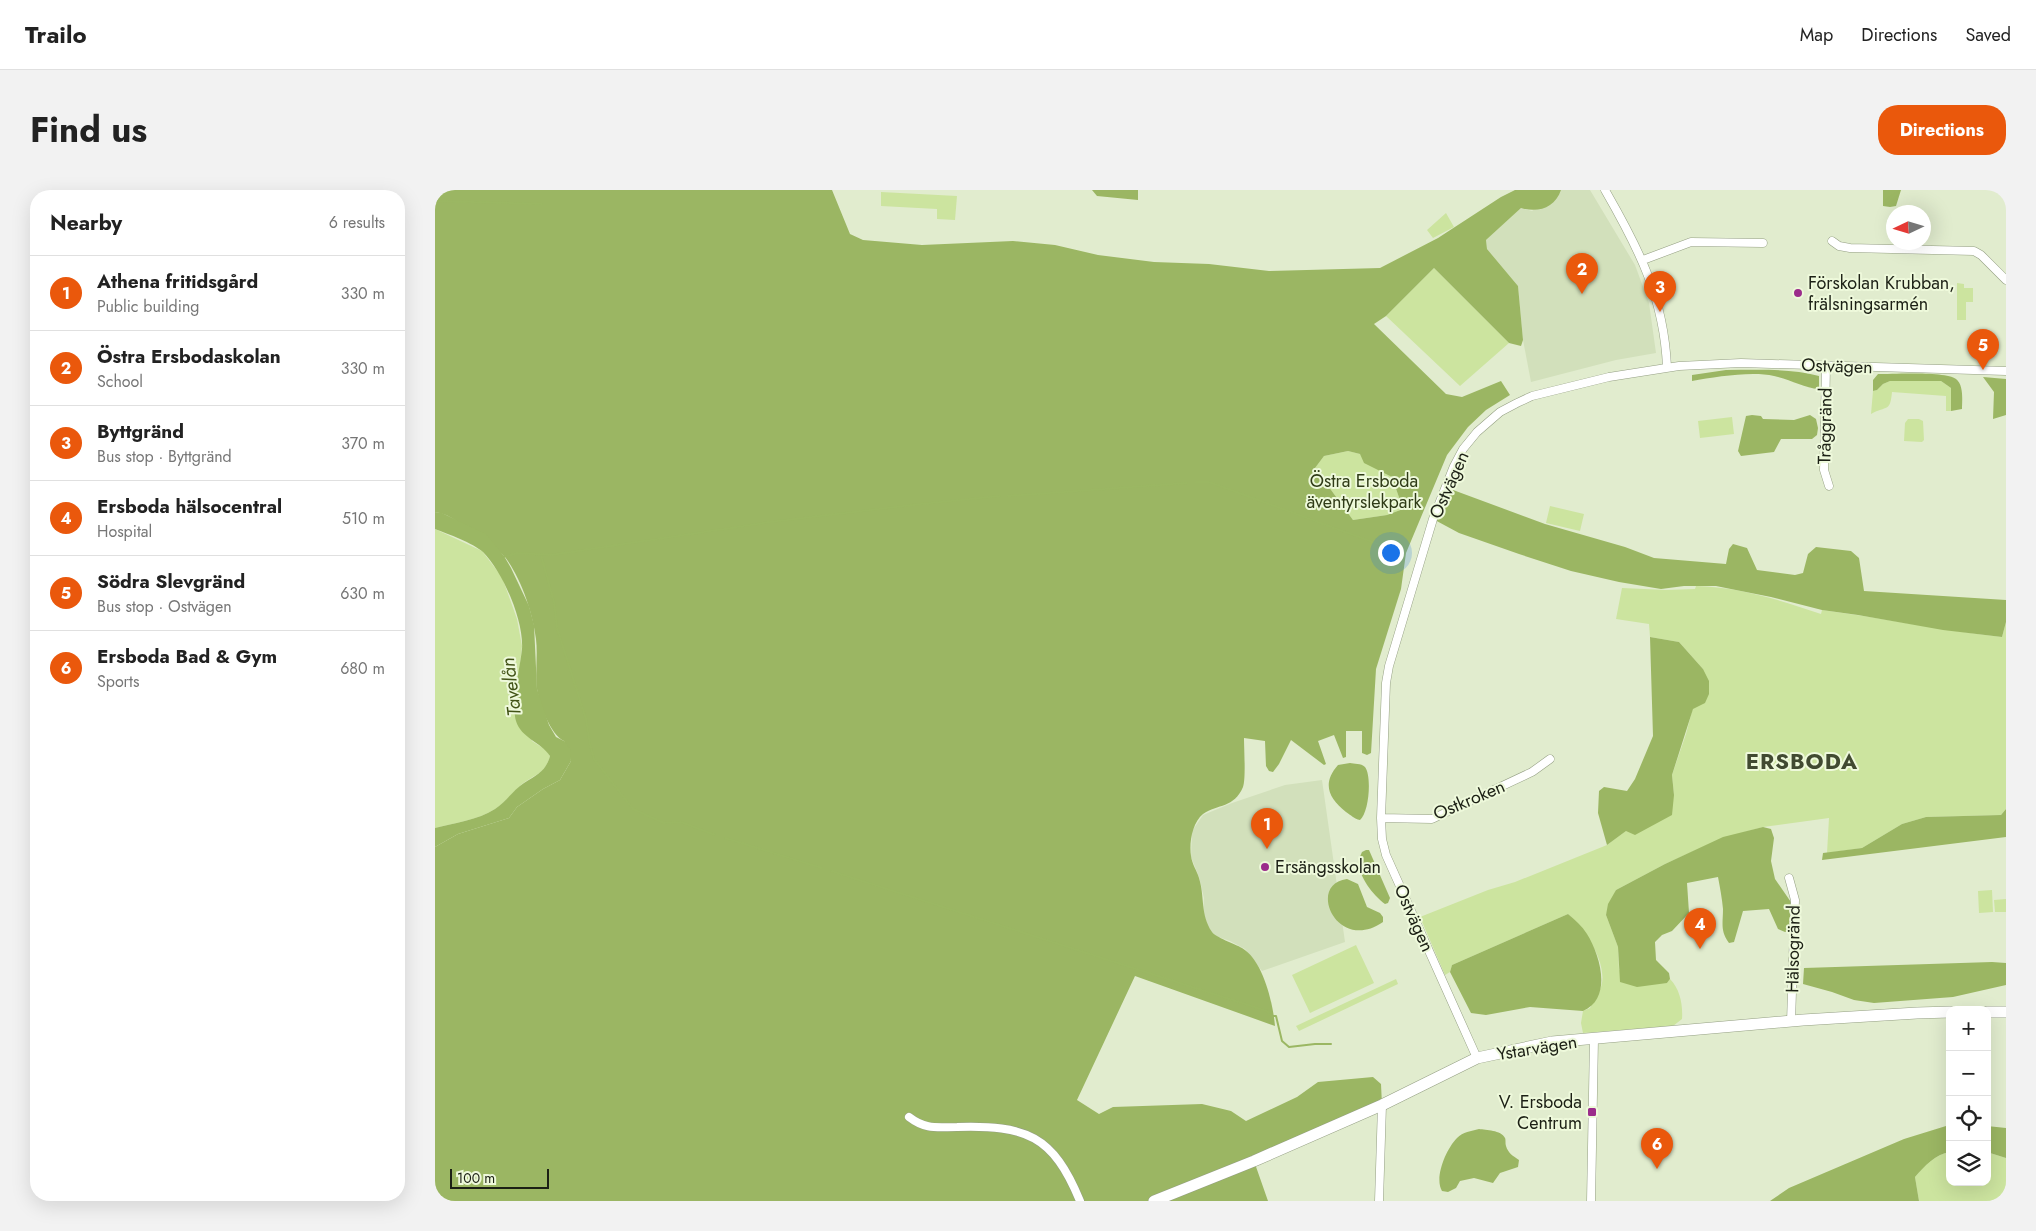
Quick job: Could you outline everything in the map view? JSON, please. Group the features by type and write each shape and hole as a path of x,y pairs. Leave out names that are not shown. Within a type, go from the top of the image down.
{"street":[{"path":"1605,190 1629,231 1643,260 1660,312 1666,346 1667,367"},
{"path":"1643,260 1691,242 1763,243"},
{"path":"1832,242 1839,246 1850,248 1974,251 1981,255 2006,280"},
{"name":"Ostvägen","path":"1477,1058 1385,855 1381,818 1386,683 1389,666 1433,519 1448,480 1463,449 1477,432 1494,417 1533,396 1609,376 1667,367 1741,363 2006,371"},
{"name":"Tråggränd","path":"1826,366 1824,470 1829,486"},
{"name":"Ostkroken","path":"1381,818 1432,819 1532,772 1550,759"},
{"name":"Hälsogränd","path":"1789,878 1795,900 1791,1022"},
{"name":"Ystarvägen","path":"1154,1201 1254,1161 1382,1105 1477,1058 1553,1042 1791,1022 1946,1012"},
{"path":"1991,1012 2006,1012"},
{"path":"1591,1201 1594,1040"},
{"path":"1379,1201 1382,1105"},
{"path":"909,1117 920,1125 931,1128 978,1126 1003,1128 1026,1133 1050,1150 1060,1162 1074,1186 1080,1201"}],"shaded area":[{"path":"435,190 832,190 850,234 863,240 922,245 1013,241 1055,245 1098,255 1154,262 1209,264 1269,271 1380,268 1438,238 1515,190 1561,190 1555,201 1545,208 1534,210 1521,208 1486,240 1487,249 1518,286 1523,340 1521,346 1509,343 1434,268 1386,316 1374,324 1446,394 1462,397 1501,381 1510,395 1486,410 1468,427 1447,455 1406,553 1401,589 1376,669 1371,753 1367,755 1362,753 1362,731 1346,731 1346,757 1343,758 1334,735 1318,741 1326,764 1324,765 1291,740 1273,772 1269,771 1266,766 1265,741 1244,738 1243,787 1235,799 1203,814 1194,828 1190,845 1191,856 1199,878 1208,925 1214,934 1242,948 1256,962 1266,983 1275,1026 1135,976 1077,1100 1099,1114 1113,1107 1202,1104 1231,1111 1246,1121 1297,1097 1318,1082 1373,1077 1381,1084 1382,1105 1254,1161 1268,1201 435,1201 435,847 458,834 509,818 517,807 560,780 571,761 564,741 550,726 541,703 536,683 537,645 534,629 529,607 511,565 499,551 463,525 452,518 435,512","holes":["1348,451 1360,454 1364,463 1392,477 1403,509 1387,515 1353,520 1315,468 1324,456"]},
{"path":"1092,190 1138,190 1138,200 1097,196"},
{"path":"1561,190 1590,190 1635,265 1649,303 1656,353 1616,360 1531,382 1523,340 1518,286 1487,249 1486,240 1521,208 1532,211"},
{"path":"1883,190 1901,190 1896,205 1883,206"},
{"path":"1726,370 1773,370 1808,373 1819,376 1819,389 1780,377 1755,374 1692,381 1692,375"},
{"path":"1907,373 1950,376 1959,382 1962,393 1962,409 1951,411 1951,388 1941,381 1890,381 1873,391 1873,380 1878,374"},
{"path":"1983,377 2006,379 2006,415 1993,419 1994,392"},
{"path":"1810,415 1816,419 1817,435 1812,439 1781,439 1774,452 1741,456 1738,451 1746,416 1761,416 1763,419 1794,420"},
{"path":"1445,487 1545,524 1625,547 1654,558 1726,564 1729,549 1733,544 1747,548 1757,570 1795,575 1803,573 1808,554 1816,547 1851,551 1859,558 1864,591 2006,600 2006,622 2002,637 1943,630 1822,610 1716,586 1684,586 1661,589 1571,571 1459,533 1433,519"},
{"path":"435,512 442,513 486,534 511,568 529,606 534,625 537,689 549,725 556,737 564,741 570,749 571,761 560,780 517,807 509,818 458,834 435,847 435,828 474,819 495,809 520,786 540,772 550,756 542,747 522,732 516,721 515,696 522,638 516,611 505,584 483,552 467,542 435,529"},
{"path":"1650,637 1679,642 1703,669 1709,681 1709,694 1705,703 1693,709 1672,775 1674,795 1672,815 1635,835 1626,831 1607,845 1598,813 1599,791 1604,787 1627,791 1635,779 1653,736"},
{"path":"1360,764 1365,767 1367,772 1369,794 1366,810 1360,820 1340,807 1331,796 1329,790 1330,778 1338,765"},
{"name":"Ersängsskolan","path":"1322,780 1345,942 1262,971 1245,949 1213,935 1203,918 1204,898 1199,877 1191,857 1192,831 1203,815 1232,803 1285,785"},
{"path":"2006,809 2006,837 1822,860 1823,853 1862,848 1902,824 1926,817 2001,815"},
{"path":"1763,827 1771,829 1774,838 1771,861 1775,879 1795,908 1794,931 1785,932 1778,929 1769,909 1743,911 1734,942 1729,943 1723,931 1722,897 1718,877 1687,883 1689,913 1672,931 1662,935 1655,942 1656,960 1669,973 1670,979 1667,983 1637,987 1620,982 1618,947 1606,915 1608,904 1616,890 1665,864 1723,837"},
{"path":"1369,850 1390,898 1388,903 1385,904 1376,896 1367,885 1361,873 1358,861 1362,852"},
{"path":"1347,879 1358,884 1367,907 1380,913 1383,917 1383,922 1367,930 1352,929 1341,924 1332,914 1328,903 1329,892 1335,884"},
{"path":"1568,914 1587,934 1599,964 1601,986 1598,996 1592,1005 1583,1011 1530,1007 1486,1015 1471,1013 1450,972 1452,965"},
{"path":"2006,963 2006,985 1953,997 1874,1003 1854,1000 1803,984 1804,968"},
{"path":"1946,1126 1946,1153 1935,1158 1915,1177 1919,1201 1770,1201 1789,1188 1904,1139"},
{"path":"1991,1126 2006,1128 2006,1158 1991,1153"},
{"path":"1479,1129 1503,1135 1508,1151 1519,1160 1518,1167 1500,1173 1493,1183 1474,1178 1460,1181 1456,1188 1448,1192 1442,1191 1439,1179 1440,1171 1449,1149 1459,1136"}],"green space":[{"path":"881,192 957,196 955,220 937,219 937,209 881,206"},
{"path":"1446,213 1454,227 1433,238 1427,230"},
{"path":"1434,268 1509,343 1460,386 1386,316"},
{"path":"1957,283 1964,284 1964,288 1973,288 1973,302 1966,302 1966,320 1957,320"},
{"path":"1890,381 1941,381 1951,388 1951,411 1946,411 1946,396 1892,392 1889,406 1871,414 1873,391"},
{"path":"1732,417 1734,434 1700,438 1698,421"},
{"path":"1908,419 1923,421 1924,440 1922,442 1904,441 1905,423"},
{"name":"Östra Ersboda äventyrslekpark","path":"1348,451 1360,454 1392,477 1403,509 1387,515 1353,520 1315,468 1324,456"},
{"path":"1550,506 1584,514 1580,531 1546,523"},
{"path":"435,529 482,551 502,577 517,619 522,646 516,701 532,741 546,750 550,756 542,771 521,785 495,809 474,819 435,828"},
{"path":"1696,586 1744,592 1775,599 1821,614 1822,610 2002,637 2006,622 2006,809 2001,815 1926,817 1902,824 1862,848 1827,853 1829,818 1763,827 1723,838 1665,864 1616,890 1606,915 1618,947 1619,970 1667,983 1670,979 1678,992 1682,1008 1682,1019 1673,1026 1583,1033 1581,1023 1583,1011 1590,1008 1599,993 1602,983 1601,964 1593,945 1581,927 1568,914 1452,965 1450,972 1445,975 1420,917 1607,845 1674,795 1672,775 1686,734 1703,669 1679,642 1650,637 1649,624 1616,619 1622,588 1666,590 1695,589"},
{"path":"1992,890 1993,912 1979,913 1978,891"},
{"path":"2006,899 2006,912 1995,912 1994,900"},
{"path":"1356,945 1374,983 1310,1013 1292,975"},
{"path":"1396,979 1398,984 1299,1031 1296,1026"},
{"path":"1945,1153 1946,1186 1991,1186 1991,1153 2006,1158 2006,1201 1919,1201 1915,1177 1935,1158"}],"waterway":[{"path":"435,201 542,204"},
{"path":"1196,482 1209,482 1389,548"},
{"path":"1008,496 1187,483"},
{"path":"502,557 518,553 551,555 770,522 1000,496"},
{"path":"541,555 554,602 557,628 586,719 594,759 633,809 664,823 681,822 715,835"},
{"path":"725,838 822,868"},
{"path":"831,871 1267,1011 1271,1016 1276,1016 1282,1041 1289,1047 1331,1044"}],"place":[{"name":"Förskolan Krubban, frälsningsarmén","path":"1798,293"},
{"name":"Östra Ersbodaskolan","path":"1582,294"},
{"name":"Byttgränd","path":"1660,312"},
{"name":"Södra Slevgränd","path":"1983,370"},
{"name":"Athena fritidsgård","path":"1267,849"},
{"name":"Ersängsskolan","path":"1265,867"},
{"name":"Ersboda hälsocentral","path":"1700,949"},
{"name":"V. Ersboda Centrum","path":"1592,1112"},
{"name":"Ersboda Bad & Gym","path":"1657,1169"}],"district":[{"name":"ERSBODA","path":"1802,761"}],"water label":[{"name":"Tavelån","path":"511,687"}]}
